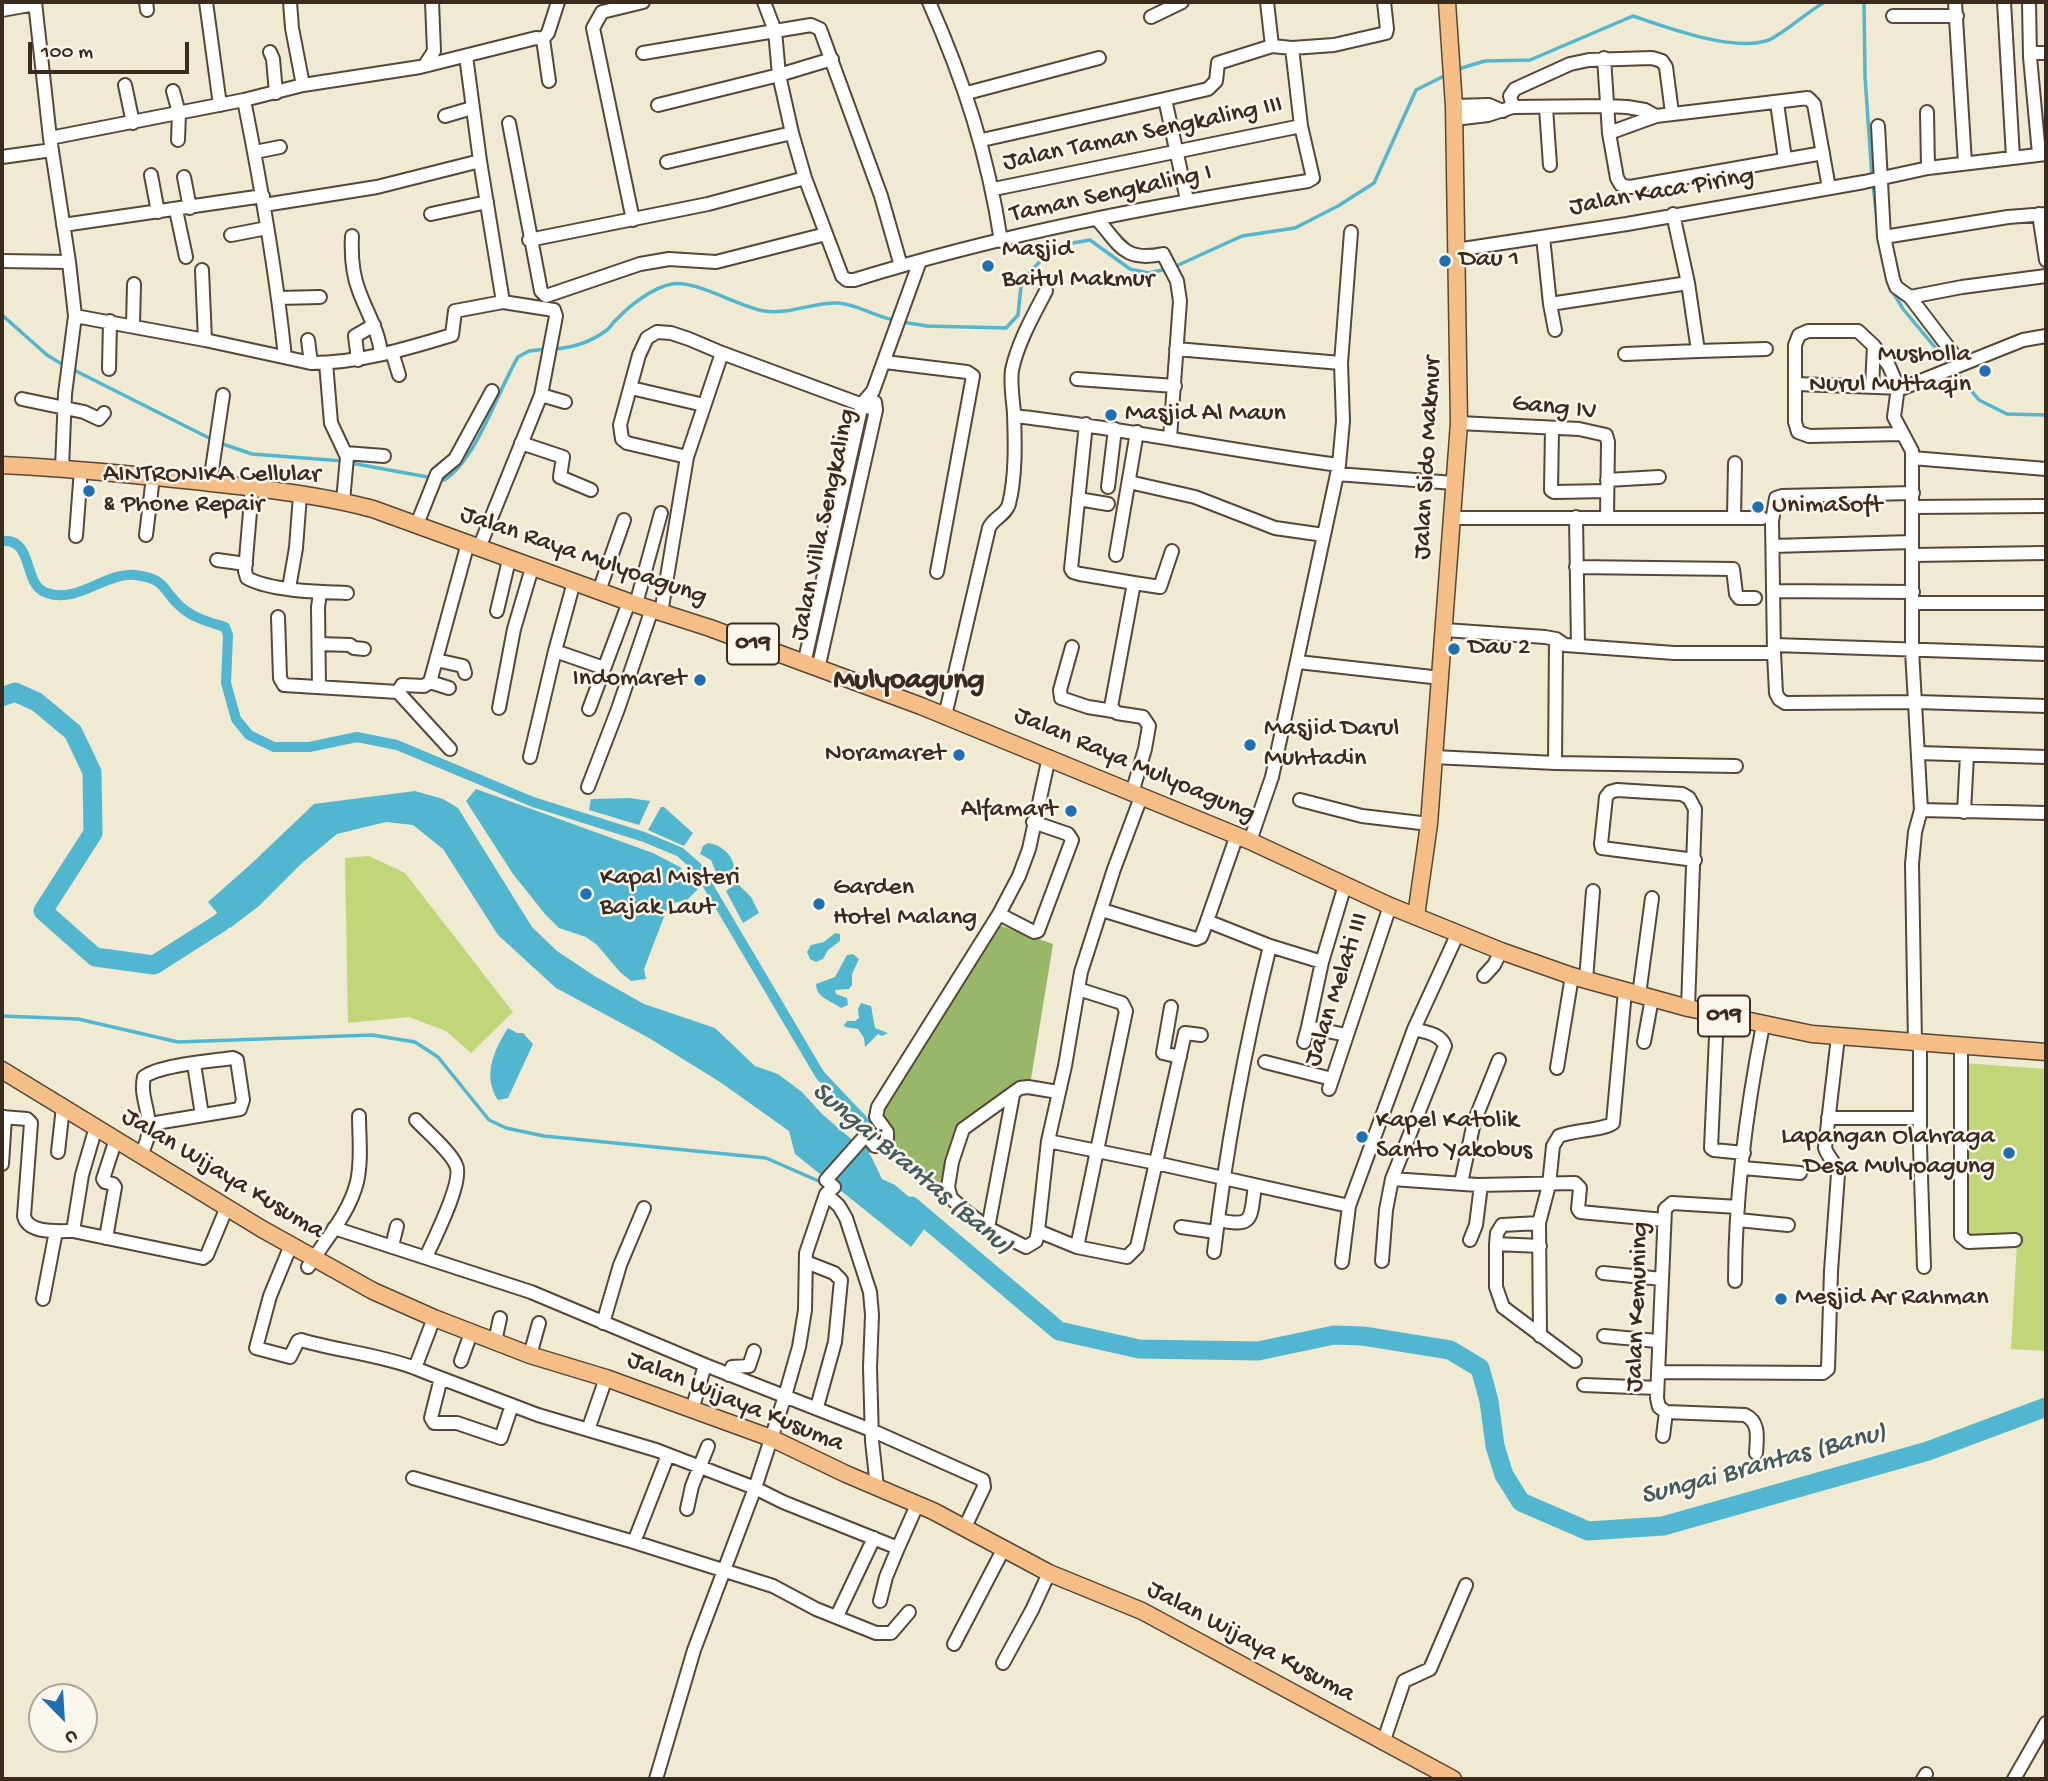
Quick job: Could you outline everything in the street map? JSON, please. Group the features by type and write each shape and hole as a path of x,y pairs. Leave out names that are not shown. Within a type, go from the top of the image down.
{"main road":[{"name":"Jalan Sido Makmur","path":"1416,916 1429,824 1459,423 1454,112 1447,2"},
{"name":"Jalan Raya Mulyoagung","path":"2,466 81,469 343,501 416,524 509,560 945,716 1243,838 1390,906 1501,951 1579,978 1688,1008 1763,1025 1838,1037 2046,1052"},
{"name":"Jalan Wijaya Kusuma","path":"2,1070 62,1118 96,1127 291,1245 310,1263 471,1333 530,1355 606,1378 771,1438 965,1527 1049,1573 1142,1611 1453,1779"}],"street":[{"path":"206,2 220,105"},
{"path":"290,2 303,85"},
{"path":"425,65 434,51 432,2"},
{"path":"2,157 51,144 96,125 133,123 303,85 385,74 543,38 548,33 558,2"},
{"path":"633,219 593,27 602,12 643,2"},
{"path":"509,124 529,240 541,291 551,296 640,264 669,260 716,262 826,234 792,133 779,75 775,32 764,2"},
{"path":"929,2 951,49 982,140 994,189 1001,241"},
{"path":"1151,17 1182,2"},
{"path":"1267,2 1272,46"},
{"path":"982,140 1208,89 1216,81 1218,63 1272,46 1292,48 1334,45 1386,33 1384,2"},
{"path":"1955,2 1965,163"},
{"path":"2004,2 2013,157"},
{"path":"2029,2 2030,53 2040,93 2043,154"},
{"path":"2,10 35,3 75,316 64,409 62,468"},
{"path":"1893,16 1957,16"},
{"path":"643,53 816,26 820,29 881,196 901,265"},
{"path":"543,38 550,81"},
{"path":"1292,48 1301,126"},
{"path":"270,52 276,93"},
{"path":"2030,53 2046,53"},
{"path":"466,57 503,300"},
{"path":"967,93 1099,58"},
{"path":"1604,58 1609,133 1617,178 1625,186 1823,153"},
{"path":"1508,109 1510,96 1515,89 1570,64 1604,58 1652,58 1662,61 1668,74 1671,113"},
{"path":"658,105 832,60"},
{"path":"124,85 133,123"},
{"path":"173,91 179,113 178,140"},
{"path":"1165,99 1187,200"},
{"path":"244,100 279,299 285,357"},
{"path":"1609,133 1671,113 1811,100 1829,188"},
{"path":"1777,103 1785,159"},
{"path":"1454,112 1488,115 1508,109 1606,106 1645,110 1656,116"},
{"path":"445,116 472,108"},
{"path":"1546,108 1550,165"},
{"path":"1927,112 1928,168"},
{"name":"Jalan Taman Sengkaling III","path":"994,189 1301,126"},
{"name":"Taman Sengkaling I","path":"826,234 842,276 847,280 854,280 901,265 1001,241 1187,200 1313,178 1301,126"},
{"path":"1878,126 1873,180 1896,287 1910,297 1959,365"},
{"path":"667,162 792,133"},
{"path":"255,152 280,147"},
{"name":"Jalan Kaca Piring","path":"1456,250 1829,188 1928,168 2043,154"},
{"path":"63,225 377,187 480,161"},
{"path":"151,175 158,212"},
{"path":"184,177 186,257"},
{"path":"529,240 708,204 806,178"},
{"path":"431,214 487,202"},
{"path":"1673,214 1688,283 1698,351"},
{"path":"1884,236 2043,214 2046,260"},
{"path":"1098,220 1122,248 1135,257 1146,258 1163,254 1177,281 1180,301 1170,438"},
{"path":"231,235 267,228"},
{"path":"1102,911 1196,939 1201,937 1243,838 1269,788 1338,469 1343,421 1341,363 1351,232"},
{"path":"352,236 353,273 358,289 399,375"},
{"path":"1542,237 1555,330"},
{"path":"2,261 69,262"},
{"name":"Jalan Villa Sengkaling","path":"811,666 840,536 862,404 873,391 920,261"},
{"path":"202,270 205,340"},
{"path":"1910,297 2046,275"},
{"path":"1550,304 1688,283"},
{"path":"132,325 134,284"},
{"path":"945,716 989,528 1008,508 1012,484 1014,416 1012,370 1026,331 1046,291"},
{"path":"279,299 320,297"},
{"path":"75,316 132,325 311,363 326,363 358,360 453,334 455,311 503,300 554,310 556,316 550,357 541,395 474,546 430,682 426,686 402,685 398,692"},
{"path":"108,369 110,321"},
{"path":"358,360 355,336 374,325"},
{"path":"1901,434 1803,435 1798,432 1795,345 1799,335 1803,332 1854,330 1863,334 1889,366 1898,387 1894,417 1901,434 1910,445 1912,458 1912,650 1921,810 1915,832 1912,864 1924,1267"},
{"path":"687,457 623,440 620,425 639,355 647,338 652,334 671,333 876,410"},
{"path":"1797,384 1910,386 2023,340 2046,337"},
{"path":"308,340 311,363"},
{"path":"1872,387 1874,346"},
{"path":"1176,349 1341,363"},
{"path":"1625,354 1766,349"},
{"path":"588,787 657,611 687,457 722,354"},
{"path":"885,359 967,372 973,376 937,572"},
{"path":"326,363 329,412 347,459 343,501"},
{"path":"1077,379 1175,386"},
{"path":"631,388 704,405"},
{"path":"416,524 437,474 455,459 492,391"},
{"name":"Jalan Villa Sengkaling","path":"840,536 876,410 873,391"},
{"path":"210,483 223,395"},
{"path":"541,395 565,402"},
{"path":"22,399 84,412 99,419 104,413"},
{"path":"1014,416 1137,432 1338,469 1454,483"},
{"name":"Gang IV","path":"1459,423 1579,429 1606,435 1607,517"},
{"path":"1086,424 1071,563 1073,572 1160,587 1171,551"},
{"path":"1108,487 1115,429"},
{"path":"1552,429 1551,490 1554,492 1659,477"},
{"path":"1116,555 1137,432"},
{"path":"521,443 563,457 560,477 591,490"},
{"path":"347,459 384,456"},
{"path":"1912,458 2046,469"},
{"path":"1734,518 1735,463"},
{"path":"76,536 81,469"},
{"path":"146,536 153,477"},
{"path":"1129,482 1195,497 1275,528 1324,535"},
{"path":"246,571 252,488"},
{"path":"1913,493 1779,497 1776,500 1772,521 1771,649 1779,699 1785,704 1917,702 2046,706"},
{"path":"289,588 296,548 299,495"},
{"path":"1078,499 1108,504"},
{"path":"1913,507 2046,506"},
{"path":"589,709 632,603 662,513"},
{"path":"1576,517 1578,646"},
{"path":"1451,518 1762,518"},
{"path":"599,591 624,520"},
{"path":"1773,546 2046,553"},
{"path":"217,560 289,588 320,593 347,593"},
{"path":"497,611 509,560"},
{"path":"1576,566 1732,569 1736,594 1740,598 1755,598"},
{"path":"499,708 514,629 532,568"},
{"path":"530,757 574,582"},
{"path":"1113,711 1111,702 1134,583"},
{"path":"1773,592 2046,603"},
{"path":"319,687 320,593"},
{"path":"278,617 282,684 398,692 450,749"},
{"path":"1445,630 1556,639 1565,645 1674,653 1771,649 2046,654"},
{"path":"1555,763 1556,639"},
{"path":"319,644 350,645 364,649"},
{"path":"1058,1092 1020,1088 963,1129 952,1162 949,1194 964,1210 988,1228 1026,1247 1037,1236 1048,1141 1065,1066 1078,989 1136,795 1149,726 1143,718 1088,707 1061,698 1060,690 1072,647"},
{"path":"555,651 604,668"},
{"path":"436,660 463,667 466,673"},
{"path":"1298,662 1441,678"},
{"path":"430,682 449,688"},
{"path":"1919,753 2046,757"},
{"path":"1964,812 1967,755"},
{"path":"656,1779 694,1650 755,1488 785,1396 799,1347 805,1310 806,1253 829,1186 869,1140 883,1144 889,1135 878,1122 878,1107 999,914 1025,863 1049,757"},
{"path":"1434,757 1555,763 1736,766"},
{"path":"1688,1008 1695,860 1695,809 1689,798 1677,793 1617,790 1606,797 1602,848 1695,860"},
{"path":"1300,800 1362,816 1429,824"},
{"path":"1921,810 2046,813"},
{"path":"999,914 1034,932 1038,931 1072,840 1068,834 1033,822"},
{"path":"1304,1042 1322,962 1345,885"},
{"path":"1557,1068 1579,978 1593,891"},
{"path":"1539,1336 1539,1223 1549,1185 1553,1146 1559,1136 1577,1130 1607,1128 1613,1123 1639,995 1652,898"},
{"name":"Jalan Melati III","path":"1265,1062 1331,1084 1390,906"},
{"path":"1207,921 1270,946 1322,962"},
{"path":"1342,1262 1349,1206 1414,1029 1458,933"},
{"path":"1214,1252 1248,1037 1270,946"},
{"path":"1484,976 1501,951"},
{"path":"1077,1247 1126,1011 1122,1003 1078,989"},
{"path":"1639,995 1644,1042"},
{"path":"1171,1007 1163,1053 1180,1057"},
{"path":"1717,1014 1711,1148 1744,1153"},
{"path":"1735,1281 1738,1213 1751,1083 1763,1025"},
{"path":"1308,1027 1346,1035"},
{"path":"1382,1261 1386,1210 1392,1179 1445,1046 1445,1042 1437,1036 1414,1029"},
{"path":"1037,1236 1127,1256 1133,1253 1137,1247 1186,1031 1201,1035"},
{"path":"1658,1372 1824,1373 1828,1369 1838,1174 1836,1165 1825,1148 1838,1037"},
{"path":"1961,1046 1961,1236 1968,1242 2015,1240"},
{"path":"141,1154 150,1124 144,1077 152,1072 194,1064 233,1058 237,1060 242,1107 150,1124"},
{"path":"1461,1183 1474,1122 1499,1060"},
{"path":"194,1064 202,1115"},
{"path":"988,1228 1013,1095"},
{"path":"310,1263 352,1197 357,1182 359,1115"},
{"path":"58,1152 62,1118"},
{"path":"1828,1118 1920,1118"},
{"path":"2,1164 4,1121 27,1119 32,1126 25,1182 24,1220 31,1227 73,1231 203,1258 228,1207"},
{"path":"416,1120 454,1161 458,1173 426,1257"},
{"path":"73,1231 82,1175 96,1127"},
{"path":"106,1238 115,1187 103,1178 116,1139"},
{"path":"1048,1141 1349,1206"},
{"path":"1743,1168 1800,1174"},
{"path":"1392,1179 1481,1185 1578,1184 1578,1209 1582,1213 1664,1220"},
{"path":"1470,1241 1476,1225 1481,1185"},
{"path":"829,1186 846,1218 870,1292 872,1430 877,1487"},
{"path":"1181,1227 1245,1223 1250,1216 1255,1186"},
{"name":"Jalan Kemuning","path":"1663,1436 1666,1412 1657,1402 1657,1340 1665,1209 1672,1203 1738,1213"},
{"path":"603,1323 620,1265 644,1208"},
{"path":"1738,1213 1788,1225"},
{"path":"1539,1223 1502,1225 1497,1233 1496,1287 1503,1307 1575,1361"},
{"path":"392,1246 397,1226"},
{"path":"334,1228 531,1292 705,1365 817,1407 983,1480 984,1487 965,1527"},
{"path":"43,1299 55,1231"},
{"path":"1496,1244 1540,1246"},
{"path":"291,1245 271,1297 256,1348 290,1357 301,1340 383,1357 512,1405 699,1466 898,1548"},
{"path":"806,1262 834,1273 841,1280 835,1342 817,1407"},
{"path":"1603,1273 1662,1279"},
{"path":"415,1368 434,1318"},
{"path":"495,1342 500,1318"},
{"path":"530,1355 539,1323"},
{"path":"461,1360 471,1333"},
{"path":"1604,1336 1657,1340"},
{"path":"729,1374 732,1367 749,1366 754,1352"},
{"path":"692,1410 705,1365"},
{"path":"441,1378 431,1418 434,1423 457,1423 500,1438 512,1405"},
{"path":"588,1430 606,1378"},
{"path":"1584,1385 1657,1388"},
{"path":"1666,1412 1745,1415 1756,1427 1756,1453"},
{"path":"687,1508 699,1466 708,1446"},
{"path":"634,1542 668,1455"},
{"path":"414,1478 773,1586 816,1609 883,1634 894,1630 909,1612"},
{"path":"880,1601 886,1577 917,1505"},
{"path":"837,1616 874,1538"},
{"path":"954,1644 1003,1550"},
{"path":"1003,1662 1049,1573"},
{"path":"1383,1743 1404,1681 1430,1669 1466,1585"},
{"path":"2014,1779 2046,1723"}],"green space":[{"path":"369,856 405,873 513,1012 471,1053 446,1031 409,1017 348,1023 345,858"},
{"path":"999,925 1053,944 1031,1079 971,1115 954,1135 945,1197 891,1151 893,1137 881,1112"},
{"name":"Lapangan Olahraga Desa Mulyoagung","path":"1964,1063 2046,1069 2046,1351 2011,1349 2017,1243 2021,1243 2018,1238 1967,1238"}],"water":[{"path":"476,789 653,853 680,867 698,889 687,900 674,903 667,909 644,969 646,979 631,981 597,945 586,937 559,928 545,914 513,874 466,801"},
{"path":"415,791 443,799 458,808 532,927 557,951 644,1004 715,1028 755,1066 778,1074 802,1092 822,1114 871,1156 882,1179 895,1185 933,1217 911,1247 795,1154 789,1131 720,1082 649,1038 556,988 498,935 443,849 413,825 386,822 337,834 302,863 259,906 230,928 208,902 314,804"},
{"path":"629,798 650,801 639,825 589,810 591,799"},
{"path":"661,807 693,833 684,846 648,830"},
{"path":"708,843 728,854 734,866 731,873 723,876 716,872 711,860 700,854 703,846"},
{"path":"737,883 751,897 759,913 743,923 726,891"},
{"path":"835,933 840,934 840,941 828,950 823,959 816,962 810,959 807,952 811,945 824,942"},
{"path":"853,954 859,959 852,974 852,985 849,989 835,990 836,994 847,998 848,1005 841,1008 822,996 816,984 835,977 847,955"},
{"path":"861,1003 871,1006 875,1028 888,1033 882,1036 878,1034 865,1047 864,1038 858,1029 844,1025 847,1021 859,1018 858,1009"},
{"path":"508,1028 523,1033 533,1044 508,1098 498,1100 493,1091 490,1072 494,1054"}],"waterway":[{"path":"1458,69 1485,61 1530,60 1633,16 1717,41 1766,41 1825,2"},
{"path":"1864,2 1865,77 1872,176"},
{"path":"1174,267 1242,236 1295,228 1338,206 1374,183 1416,90 1448,74"},
{"path":"1873,184 1878,229"},
{"path":"902,322 927,326 1006,328 1018,315 1021,286 1025,277 1053,248 1061,245 1090,240 1130,269 1148,273 1167,269"},
{"path":"1881,250 1888,280"},
{"path":"553,349 575,346 595,338 643,297 672,284 704,289 764,311 838,303 894,320"},
{"path":"1890,287 1903,309 1979,400 2007,414 2046,415"},
{"path":"2,315 47,355 60,363 213,440"},
{"path":"351,463 444,480 456,471 476,441 518,357 529,351 545,349"},
{"path":"220,443 252,454 343,461"},
{"path":"2,541 12,542 19,547 34,582 39,589 47,593 70,594 124,575 146,577 159,582 175,601 191,614 225,627 228,635 226,683 236,719 249,735 274,747 309,747 357,737 397,745 533,802 644,837 680,852 697,867 820,1075 874,1132 874,1139 858,1160"},
{"name":"Sungai Brantas (Banu)","path":"2,697 15,692 37,702 73,732 92,772 93,833 43,911 95,957 154,965 220,923 243,903"},
{"path":"2,1016 78,1019 178,1042 372,1035 415,1042 438,1057 489,1120 506,1128 544,1136 766,1158 823,1183"},
{"name":"Sungai Brantas (Banu)","path":"911,1206 1059,1331 1139,1349 1258,1351 1334,1335 1363,1336 1450,1350 1480,1368 1489,1401 1495,1446 1504,1475 1521,1502 1588,1531 1663,1526 1928,1451 2046,1407"}],"place":[{"name":"Dau 1","path":"1445,261"},
{"name":"Masjid Baitul Makmur","path":"988,266"},
{"name":"Musholla Nurul Muttaqin","path":"1985,371"},
{"name":"Masjid Al Maun","path":"1111,415"},
{"name":"AINTRONIKA Cellular & Phone Repair","path":"89,491"},
{"name":"UnimaSoft","path":"1758,507"},
{"name":"Dau 2","path":"1454,649"},
{"name":"Indomaret","path":"700,680"},
{"name":"Masjid Darul Muhtadin","path":"1250,745"},
{"name":"Noramaret","path":"959,755"},
{"name":"Alfamart","path":"1071,811"},
{"name":"Kapal Misteri Bajak Laut","path":"586,894"},
{"name":"Garden Hotel Malang","path":"819,904"},
{"name":"Kapel Katolik Santo Yakobus","path":"1362,1137"},
{"name":"Lapangan Olahraga Desa Mulyoagung","path":"2009,1153"},
{"name":"Mesjid Ar Rahman","path":"1781,1299"}],"district":[{"name":"Mulyoagung","path":"909,682"}]}
